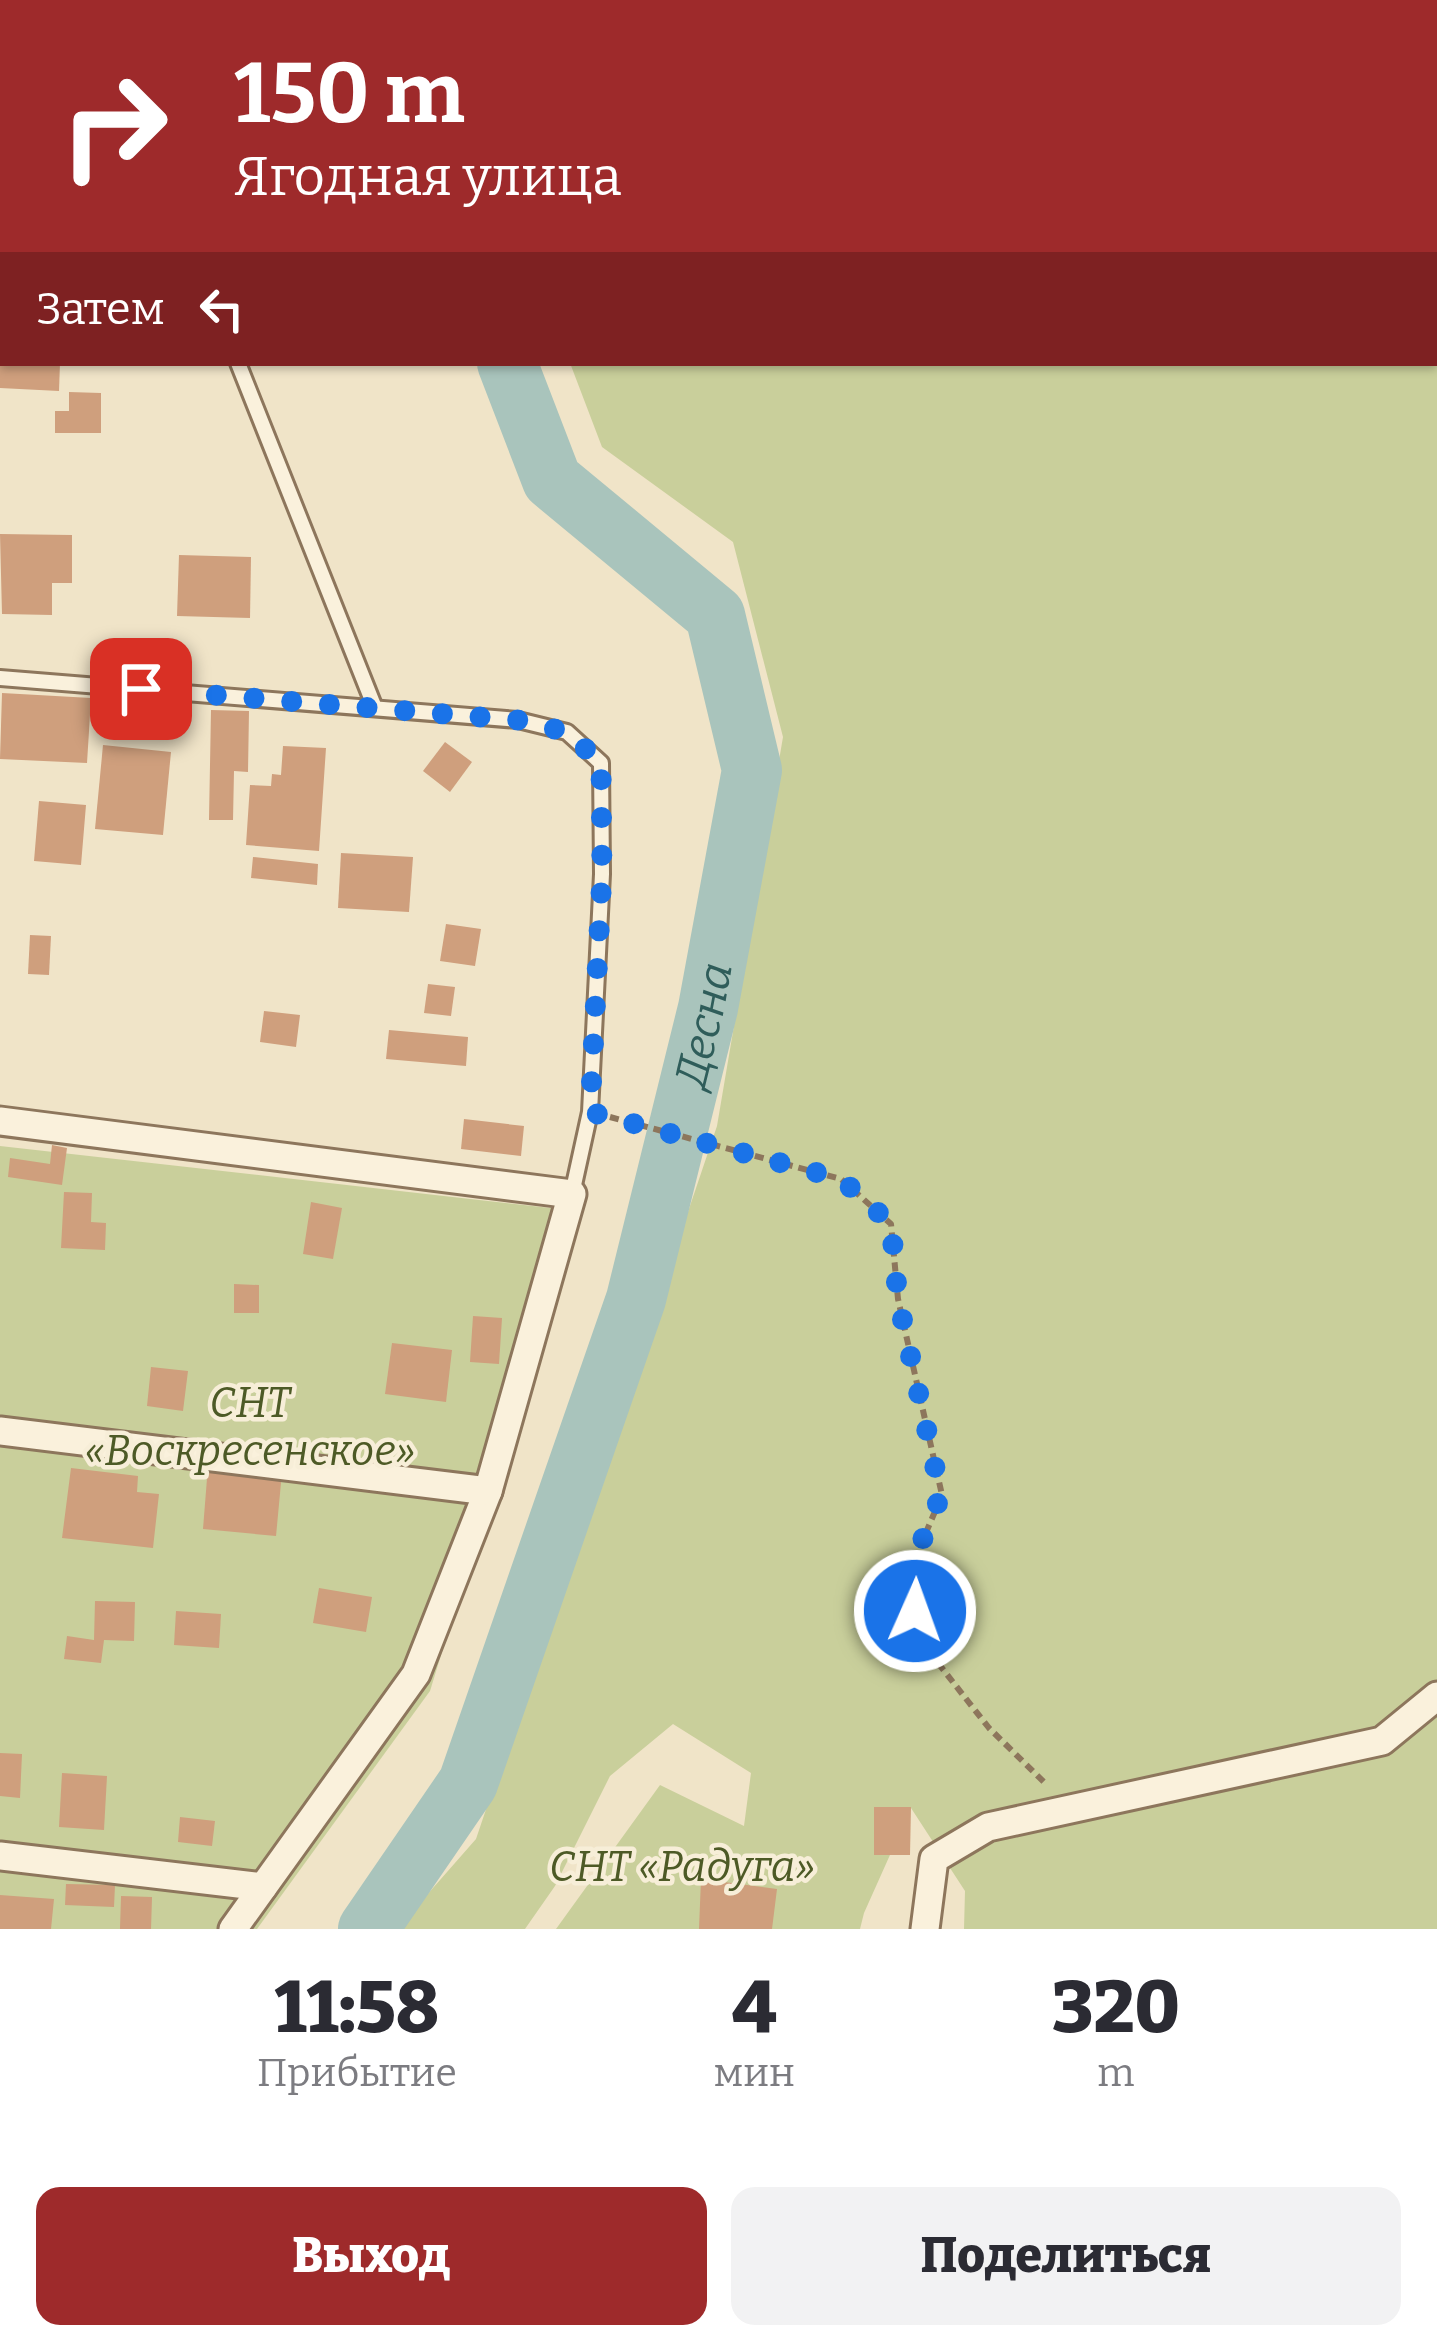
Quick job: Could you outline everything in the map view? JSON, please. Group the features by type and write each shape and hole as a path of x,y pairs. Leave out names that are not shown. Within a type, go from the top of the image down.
{"street":[{"path":"0,1121 572,1194 488,1491 416,1674 233,1929"},
{"path":"0,1431 488,1491"},
{"path":"925,1929 934,1859 988,1827 1382,1741 1437,1696"},
{"path":"0,1856 263,1886"}],"lane":[{"path":"239,366 375,708"},
{"path":"0,678 518,720 567,732 601,763 602,874 590,1112 572,1194"}],"path":[{"path":"590,1112 841,1179 891,1224 898,1299 941,1495 907,1577 923,1644 989,1727 1071,1809"}],"green space":[{"name":"СНТ «Радуга»","path":"571,366 1437,366 1437,1929 964,1929 965,1891 911,1808 860,1929 556,1929 660,1785 744,1826 751,1773 673,1724 610,1776 555,1886 525,1929 397,1929 476,1839 717,1126 783,737 733,542 602,447"},
{"name":"СНТ «Воскресенское»","path":"0,1146 577,1211 430,1691 257,1929 0,1929"}],"building":[{"path":"0,366 60,366 59,391 0,388"},
{"path":"69,392 101,393 101,433 55,433 55,411 69,411"},
{"path":"0,534 72,535 72,583 52,583 52,615 2,614"},
{"path":"179,555 251,557 250,618 177,616"},
{"path":"2,693 91,698 87,763 0,759"},
{"path":"211,710 249,711 248,772 234,771 233,820 209,820"},
{"path":"445,742 472,762 450,792 423,771"},
{"path":"103,745 171,752 163,835 95,829"},
{"path":"283,746 326,748 319,851 246,845 250,785 271,786 272,774 281,775"},
{"path":"39,801 86,805 81,865 34,861"},
{"path":"341,853 413,857 409,912 338,908"},
{"path":"253,857 318,864 317,885 251,878"},
{"path":"446,924 481,929 475,966 440,961"},
{"path":"30,935 51,936 49,975 28,974"},
{"path":"428,984 455,987 451,1016 424,1013"},
{"path":"264,1011 300,1015 296,1047 260,1042"},
{"path":"389,1030 468,1037 466,1066 386,1059"},
{"path":"464,1119 524,1126 521,1156 461,1149"},
{"path":"52,1145 67,1148 62,1185 8,1177 10,1158 50,1164"},
{"path":"64,1192 92,1193 91,1222 106,1223 105,1250 61,1248"},
{"path":"311,1202 342,1208 333,1259 303,1254"},
{"path":"234,1284 259,1285 259,1313 234,1313"},
{"path":"473,1316 502,1318 499,1364 470,1362"},
{"path":"392,1343 452,1350 446,1402 385,1394"},
{"path":"151,1367 188,1371 183,1411 147,1406"},
{"path":"208,1466 282,1472 276,1536 203,1529"},
{"path":"71,1468 138,1476 137,1492 159,1494 153,1548 62,1538"},
{"path":"319,1588 372,1597 366,1632 313,1623"},
{"path":"95,1601 135,1602 134,1641 104,1640 101,1663 64,1659 67,1636 94,1640"},
{"path":"176,1611 221,1614 219,1648 174,1645"},
{"path":"0,1753 22,1754 20,1798 0,1796"},
{"path":"62,1773 107,1776 104,1830 59,1827"},
{"path":"874,1807 911,1807 910,1855 874,1855"},
{"path":"180,1817 215,1821 212,1846 178,1842"},
{"path":"701,1879 777,1889 772,1929 699,1929"},
{"path":"66,1884 115,1885 114,1907 65,1905"},
{"path":"0,1895 54,1899 51,1929 0,1929"},
{"path":"121,1896 152,1897 151,1929 120,1929"}],"waterway":[{"name":"Десна","path":"368,1929 468,1783 636,1299 708,1008 752,770 715,615 552,480 508,366"}],"route":[{"path":"141,689 518,720 567,732 601,763 602,874 590,1112 841,1179 891,1224 898,1299 941,1495 907,1577 915,1611"}]}
